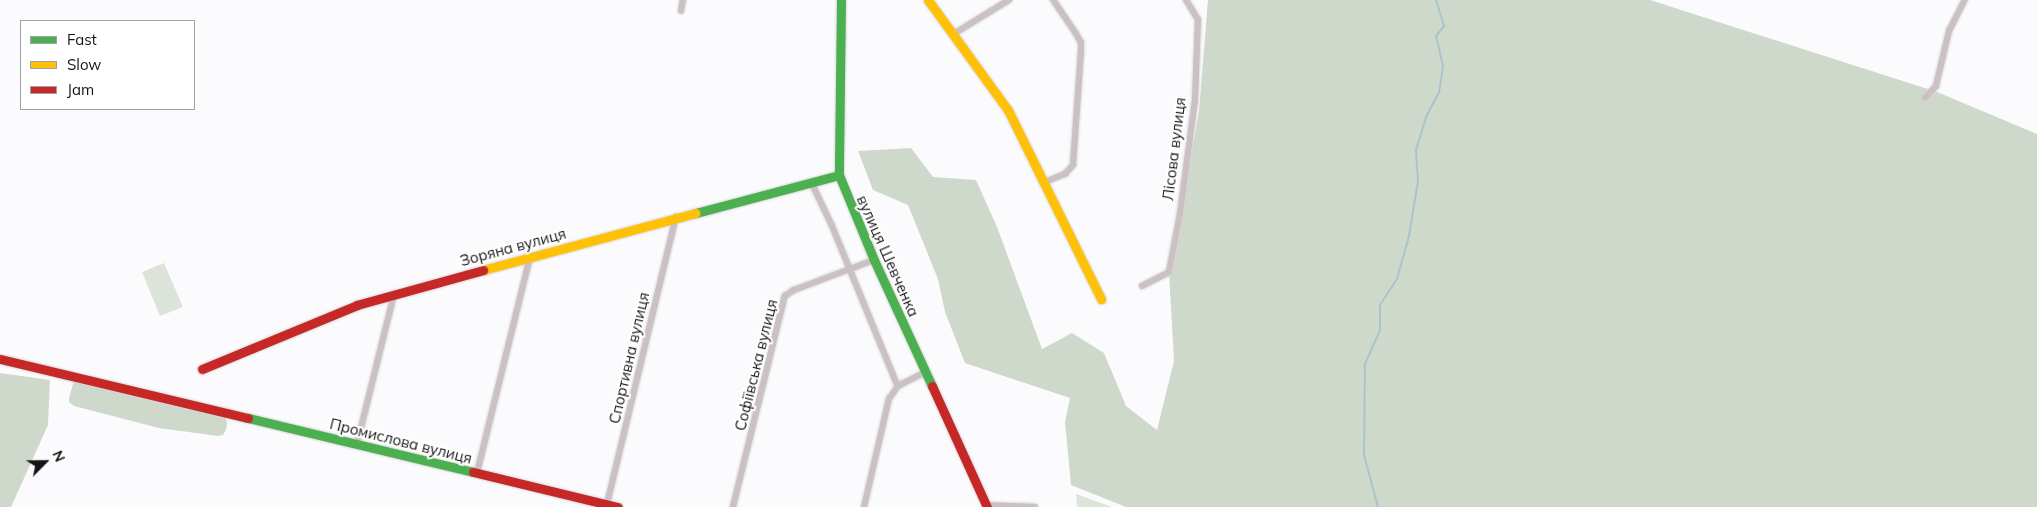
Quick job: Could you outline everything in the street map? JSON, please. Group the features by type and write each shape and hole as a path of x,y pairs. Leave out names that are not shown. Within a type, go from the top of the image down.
{"street":[{"path":"681,11 683,0"},
{"name":"вулиця Шевченка","path":"841,0 839,175 874,260 986,506"},
{"path":"928,0 1008,110 1101,299"},
{"path":"952,34 1009,0"},
{"path":"1045,182 1065,174 1073,165 1081,52 1081,43 1076,34 1052,0"},
{"name":"Лісова вулиця","path":"1142,286 1169,272 1180,214 1195,100 1198,20 1186,0"},
{"path":"1925,98 1936,86 1949,30 1965,0"},
{"name":"Зоряна вулиця","path":"202,369 357,305 530,256 839,175"},
{"path":"812,183 898,386"},
{"name":"Спортивна вулиця","path":"607,504 676,217"},
{"path":"477,473 530,256"},
{"path":"849,269 874,260"},
{"name":"Софіївська вулиця","path":"733,507 785,296 794,290 849,269"},
{"path":"357,444 394,294"},
{"name":"Промислова вулиця","path":"0,359 618,507"},
{"path":"864,507 888,399 898,386 925,372"},
{"path":"986,506 1034,507"}],"shaded area":[{"path":"1208,0 1650,0 1937,92 2037,134 2037,507 1126,507 1071,485 1065,422 1070,398 965,363 945,312 938,279 908,205 873,190 858,151 911,148 933,177 976,180 997,227 1042,349 1072,333 1104,353 1126,406 1157,430 1174,361 1169,272 1199,111"},
{"path":"164,263 183,307 160,316 142,272"},
{"path":"0,373 50,380 48,425 11,507 0,507"},
{"path":"74,381 225,417 227,423 226,430 223,435 218,436 159,428 74,406 69,402 69,398"},
{"path":"1076,494 1112,507 1077,507"}],"waterway":[{"path":"1378,507 1364,455 1365,364 1380,330 1380,305 1397,279 1409,236 1418,181 1416,150 1427,115 1439,92 1443,66 1436,36 1444,26 1436,0"}],"traffic: fast":[{"path":"841,0 839,175 874,260 932,386"},
{"path":"696,213 839,175"},
{"path":"248,418 473,472"}],"traffic: slow":[{"path":"928,0 1008,110 1101,299"},
{"path":"483,270 696,213"}],"traffic: jam":[{"path":"202,369 357,305 483,270"},
{"path":"0,359 248,418"},
{"path":"932,386 987,507"},
{"path":"473,472 618,507"}]}
